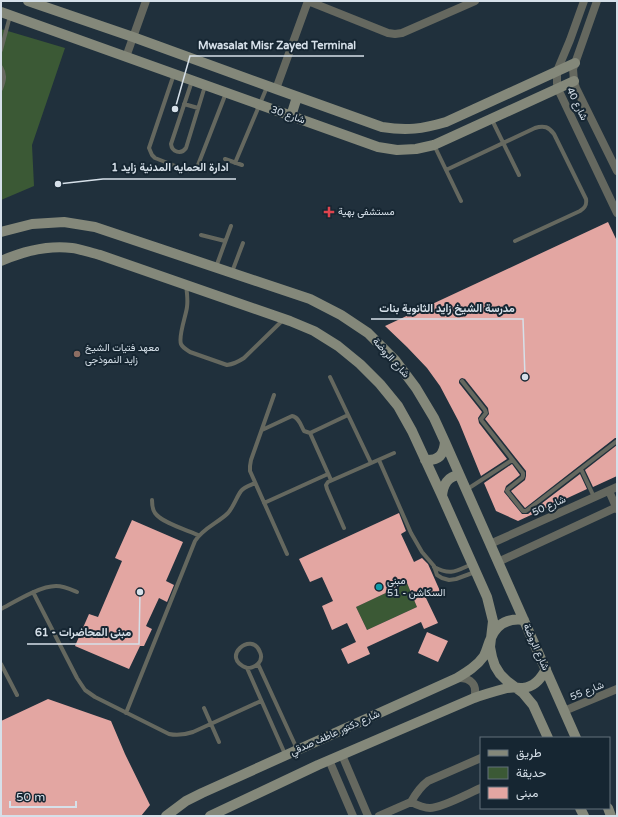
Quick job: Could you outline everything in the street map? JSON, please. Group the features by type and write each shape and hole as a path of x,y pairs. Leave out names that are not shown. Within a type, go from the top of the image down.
{"street":[{"name":"شارع 30","path":"28,1 382,127 398,129 430,127 446,122 575,63"},
{"path":"126,57 146,1"},
{"path":"271,88 308,1 388,33 395,34 402,33 475,1"},
{"name":"شارع 40","path":"584,1 557,71 556,83 617,213"},
{"name":"شارع 40","path":"597,1 573,69 574,81 576,88 617,171"},
{"name":"شارع 30","path":"5,14 259,105 378,146 397,150 416,149 434,145 574,81"},
{"path":"291,116 297,97"},
{"name":"شارع الروضة","path":"1,232 32,224 56,222 95,227 310,299 341,315 368,333 395,360 416,388 434,418 576,737"},
{"path":"1,261 16,254 35,249 54,247 73,248 100,255 284,319 314,331 338,346 360,364 380,384 398,406 412,431 487,596 494,621 490,647 495,666 500,674 523,693 533,705 548,737"},
{"path":"425,460 437,458 442,454 445,449 445,442"},
{"path":"442,496 444,486 447,481 455,475 459,475"},
{"name":"شارع 50","path":"490,544 617,487"},
{"path":"498,562 617,508 609,491"},
{"path":"491,638 494,630 500,625 516,619 524,620"},
{"name":"شارع دكتور عاطف صدقي","path":"166,816 186,801 202,793 457,678 477,664 488,647 491,638"},
{"path":"210,816 329,760 474,698 515,687 523,688 530,686 543,676 546,669"},
{"path":"457,678 468,679 472,683 475,688 474,698"},
{"name":"شارع 55","path":"564,711 617,689"},
{"path":"342,755 368,816"},
{"path":"379,816 411,802 418,790 428,781 480,758"},
{"path":"329,760 353,816"},
{"path":"411,802 430,808 440,806 480,788"}],"lane":[{"path":"1,50 5,14"},
{"path":"1,67 4,72 1,89"},
{"path":"174,74 149,148 155,158 188,171 196,169 198,165 226,93"},
{"path":"193,81 171,144 175,151 182,152 186,148 205,85"},
{"path":"235,163 259,105 271,88"},
{"path":"184,104 198,108"},
{"path":"492,119 519,175"},
{"path":"446,170 535,128 541,126 551,130 586,199 587,204 584,208 515,240"},
{"path":"434,145 461,201"},
{"path":"225,159 242,165"},
{"path":"215,267 230,226"},
{"path":"201,235 225,241"},
{"path":"231,273 243,243"},
{"path":"186,285 187,306 180,337 181,343 190,352 227,365 239,362 244,358 284,319"},
{"path":"330,377 370,463"},
{"path":"462,381 485,410 486,413 481,419 482,421 523,473 523,476 506,491 521,510 525,512 617,441"},
{"path":"274,395 250,466 250,471 287,554"},
{"path":"262,430 292,416 298,419 304,431 310,433 348,415"},
{"path":"310,433 331,480"},
{"path":"344,528 327,489 326,485 328,482 394,453"},
{"path":"379,460 411,533 422,552 434,566 441,571 453,572 474,568"},
{"path":"466,490 512,460"},
{"path":"581,469 594,497"},
{"path":"264,503 328,474"},
{"path":"126,713 198,535 229,512 235,504 241,491 255,483"},
{"path":"152,500 152,507 155,513 164,521 198,535"},
{"path":"434,566 438,575 449,580 456,579 474,568"},
{"path":"1,609 33,592 44,588 55,586 67,587 78,592"},
{"path":"33,592 77,678 85,690 94,697 126,713 170,734 184,735 261,701"},
{"path":"244,644 255,645 259,649 261,659 258,664 251,668 247,668 238,663 236,658 237,652 244,644"},
{"path":"1,664 17,695"},
{"path":"258,664 297,750"},
{"path":"247,668 286,755"},
{"path":"204,708 220,742"}],"green space":[{"path":"1,29 65,48 32,145 34,186 1,200"},
{"path":"407,583 417,607 367,630 356,607"}],"building":[{"path":"608,222 617,241 617,438 615,438 525,508 511,491 525,480 526,471 485,419 489,414 488,408 465,379 460,379 459,383 482,412 478,418 479,423 507,459 481,476 459,422 440,386 427,368 385,326"},
{"path":"617,445 617,476 593,487 585,470"},
{"path":"512,464 520,475 506,486 504,492 522,514 528,514 580,474 587,489 518,521 496,511 484,483"},
{"name":"مبنى السكاشن - 51","path":"399,513 406,531 401,534 414,562 422,558 428,564 440,591 426,598 438,623 424,629 421,622 367,647 370,654 348,664 341,649 356,642 347,623 332,630 322,606 333,601 322,577 310,582 299,559","holes":["407,583 417,607 367,630 356,607"]},
{"path":"132,520 183,542 166,581 174,585 167,602 159,598 146,626 152,629 144,646 140,646 129,669 75,646 89,614 98,617 122,561 115,558"},
{"path":"427,632 448,641 438,662 418,653"},
{"path":"48,699 111,721 150,805 141,816 1,816 1,721"}],"place":[{"name":"Mwasalat Misr Zayed Terminal","path":"175,109"},
{"name":"ادارة الحمايه المدنية زايد 1","path":"58,184"},
{"name":"مستشفى بهية","path":"329,212"},
{"name":"معهد فتيات الشيخ زايد النموذجى","path":"77,354"},
{"name":"مدرسة الشيخ زايد الثانوية بنات","path":"525,377"},
{"name":"مبنى السكاشن - 51","path":"379,587"},
{"name":"مبنى المحاضرات - 61","path":"140,592"}]}
